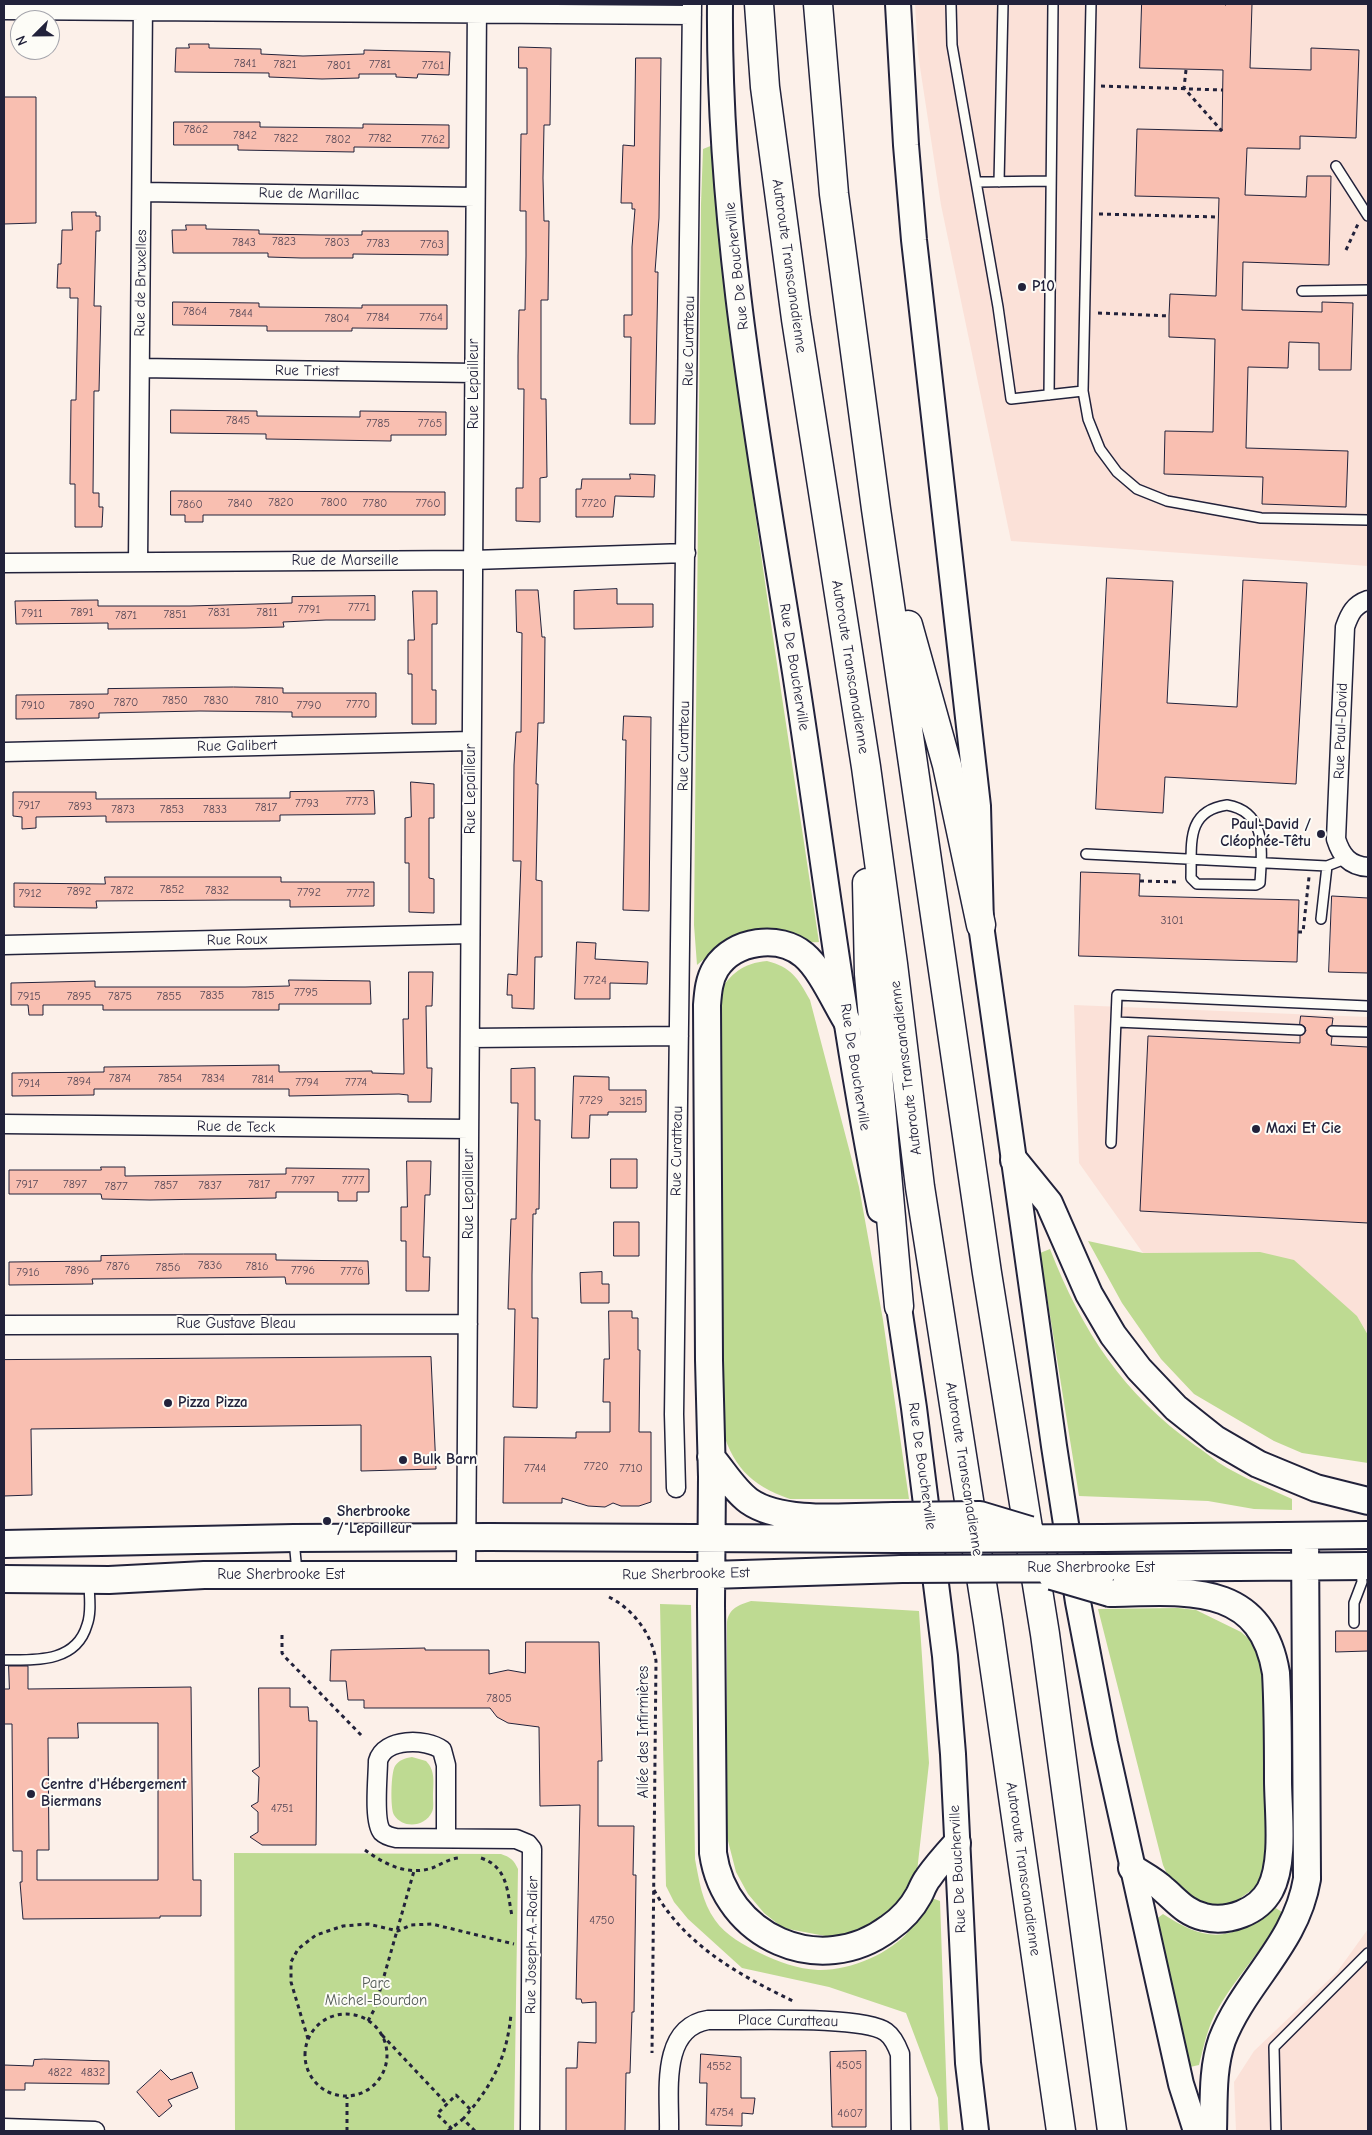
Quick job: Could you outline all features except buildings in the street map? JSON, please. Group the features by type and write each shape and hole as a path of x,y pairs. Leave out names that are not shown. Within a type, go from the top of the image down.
{"highway":[{"name":"Autoroute Transcanadienne","path":"759,4 766,87 796,319 866,767 893,964 920,1186 988,1622 1060,2131"},
{"path":"818,4 834,194 876,509 987,1273 1045,1634 1112,2131"},
{"path":"876,509 947,765 981,925"},
{"path":"866,767 868,974 899,1306"}],"main road":[{"name":"Rue De Boucherville","path":"720,4 728,180 744,338 870,1162 899,1306 944,1646 967,2040 976,2131"},
{"path":"898,4 906,146 915,250 978,806 981,925 1071,1560 1098,1706 1132,1868 1181,2084 1196,2131"},
{"path":"848,1023 808,959 786,946 767,942 745,946 725,957 716,967 711,979 708,1017 709,1360 712,1538 712,1844 715,1867 720,1883 738,1911 760,1931 794,1947 820,1951 854,1946 881,1934 900,1920 913,1905 926,1879 957,1843"},
{"path":"1014,1160 1049,1203 1089,1294 1113,1335 1139,1370 1176,1408 1215,1439 1258,1464 1316,1488 1368,1501"},
{"path":"711,1457 741,1494 767,1510 896,1527"},
{"name":"Rue Sherbrooke Est","path":"896,1527 980,1515 1057,1538 1368,1535"},
{"path":"4,1544 294,1538 712,1538 896,1527"},
{"path":"1214,2131 1216,2068 1223,2039 1237,2010 1277,1953 1292,1927 1300,1908 1306,1884 1305,1536"},
{"name":"Rue Sherbrooke Est","path":"4,1579 89,1580 204,1575 711,1575 902,1569 1365,1566"},
{"path":"1025,1568 1110,1593 1192,1593 1224,1599 1245,1612 1261,1632 1271,1652 1276,1673 1279,1848 1275,1878 1264,1899 1243,1913 1231,1917 1217,1919 1204,1917 1179,1905 1164,1890 1132,1868"}],"street":[{"path":"4,10 143,7 692,9"},
{"name":"Rue de Bruxelles","path":"138,562 143,7"},
{"name":"Rue Lepailleur","path":"466,1574 477,8"},
{"name":"Rue Curatteau","path":"676,1488 674,1414 692,9"},
{"name":"Rue de Marillac","path":"142,192 475,197"},
{"name":"Rue Triest","path":"140,368 474,374"},
{"name":"Rue de Marseille","path":"4,563 473,560 686,553"},
{"name":"Rue Paul-David","path":"1345,859 1336,839 1345,627 1350,613 1363,602"},
{"name":"Rue Galibert","path":"4,752 471,741"},
{"path":"1345,859 1354,864 1368,867"},
{"name":"Rue Roux","path":"4,945 470,934"},
{"path":"470,1038 679,1036"},
{"name":"Rue de Teck","path":"4,1124 469,1129"},
{"name":"Rue Gustave Bleau","path":"4,1325 468,1324"},
{"name":"Rue Joseph-A.-Rodier","path":"446,1838 446,1764 442,1750 429,1744 400,1743 385,1748 378,1761 378,1817 382,1832 396,1838 516,1839 528,1844 532,1849 530,2131"},
{"name":"Place Curatteau","path":"669,2131 672,2054 683,2031 698,2022 850,2022 869,2024 886,2032 895,2042 901,2061 901,2131"},
{"path":"4,2128 95,2131"}],"lane":[{"path":"951,4 952,45 1011,399 1083,391"},
{"path":"999,182 1002,4"},
{"path":"1049,395 1053,4"},
{"path":"1091,4 1083,391 1088,419 1100,449 1117,472 1138,489 1167,501 1261,518 1368,520"},
{"path":"1336,166 1368,216"},
{"path":"976,182 1052,181"},
{"path":"1302,290 1368,290"},
{"path":"1227,805 1239,807 1249,813 1256,822 1260,834 1261,863 1260,883 1256,885 1197,884 1191,878 1192,834 1196,822 1204,813 1215,807 1227,805"},
{"path":"1086,854 1326,866 1345,859"},
{"path":"1321,919 1326,866"},
{"path":"1112,1143 1117,995 1368,1006"},
{"path":"1116,1022 1300,1030"},
{"path":"1332,1031 1368,1032"},
{"path":"294,1538 298,1575"},
{"path":"1354,1623 1355,1596 1362,1582 1365,1566"},
{"path":"4,1660 52,1659 74,1646 88,1625 89,1580"},
{"path":"1276,2131 1274,2046 1367,1958"}],"path":[{"path":"1186,70 1184,88 1222,132"},
{"path":"1100,86 1223,90"},
{"path":"1098,214 1218,217"},
{"path":"1085,312 1170,316"},
{"path":"1140,881 1180,882"},
{"name":"Allée des Infirmières","path":"605,1595 614,1600 638,1621 645,1629 655,1651 657,1672 652,2053"},
{"path":"282,1635 282,1653 285,1657 362,1736"},
{"path":"365,1850 388,1865 414,1871 426,1870 461,1857"},
{"path":"475,1857 493,1862 500,1870 505,1880 514,1923"},
{"path":"368,2021 375,2008 414,1871"},
{"path":"654,1890 670,1914 708,1953 741,1975 798,2004"},
{"path":"381,2034 386,2047 387,2061 382,2075 373,2086 361,2094 347,2097 334,2095 323,2090 313,2081 307,2069 305,2056 308,2039 291,1982 291,1962 298,1949 316,1935 343,1926 368,1924 398,1931 411,1925 432,1924 514,1944"},
{"path":"513,1953 514,1937"},
{"path":"471,2110 456,2095 437,2114 450,2130 463,2119 471,2110 484,2095 505,2049 512,2012"},
{"path":"308,2039 321,2023 332,2016 352,2015 368,2021 447,2104"},
{"path":"347,2097 347,2131"},
{"path":"463,2119 475,2131"}],"shaded area":[{"path":"915,4 1368,4 1368,566 1011,541 941,205 918,54"},
{"path":"1074,1005 1368,1017 1368,1335 1357,1316 1260,1252 1143,1253 1079,1163"},
{"path":"1368,1929 1368,2131 1236,2131 1234,2082 1254,2051 1337,1972"}],"green space":[{"path":"713,145 733,345 746,445 819,942 805,941 783,932 759,930 747,933 726,943 697,965 694,925 701,204 703,149"},
{"path":"767,961 775,963 793,974 802,985 810,1000 859,1187 883,1320 909,1499 790,1499 764,1487 744,1472 730,1451 721,1424 718,994 732,975 751,964"},
{"path":"1088,1241 1143,1253 1260,1252 1294,1260 1357,1316 1368,1335 1368,1463 1302,1453 1274,1441 1194,1394 1161,1359 1122,1303"},
{"path":"1050,1249 1062,1279 1091,1334 1126,1382 1147,1405 1170,1426 1222,1465 1292,1499 1292,1510 1254,1509 1208,1501 1079,1496 1040,1253"},
{"path":"751,1601 919,1611 929,1763 917,1872 895,1907 855,1934 836,1938 783,1928 764,1913 748,1894 736,1872 727,1837 727,1622 732,1610"},
{"path":"660,1604 691,1605 695,1859 707,1906 719,1926 742,1943 788,1964 803,1968 830,1970 855,1964 892,1947 913,1926 929,1897 940,1901 948,2131 940,2131 938,2098 906,2013 829,1987 742,1968 688,1919 674,1902 666,1886"},
{"path":"1178,1608 1196,1610 1241,1632 1251,1641 1265,1671 1266,1861 1256,1887 1232,1904 1219,1907 1202,1906 1172,1885 1163,1865 1098,1609"},
{"path":"412,1757 426,1761 433,1773 433,1807 429,1817 424,1821 408,1824 398,1820 394,1815 392,1782 395,1766 398,1762"},
{"name":"Parc Michel-Bourdon","path":"234,1853 501,1854 513,1861 518,1869 514,2131 235,2131"},
{"path":"1274,1907 1282,1912 1268,1937 1215,2014 1199,2065 1190,2067 1155,1920 1163,1914 1193,1930 1220,1935 1245,1927"}],"place":[{"name":"P10","path":"1022,287"},
{"name":"Paul-David / Cléophée-Têtu","path":"1321,834"},
{"name":"Maxi Et Cie","path":"1256,1129"},
{"name":"Pizza Pizza","path":"168,1403"},
{"name":"Bulk Barn","path":"403,1460"},
{"name":"Sherbrooke / Lepailleur","path":"327,1521"},
{"name":"Centre d'Hébergement Biermans","path":"31,1794"}]}
